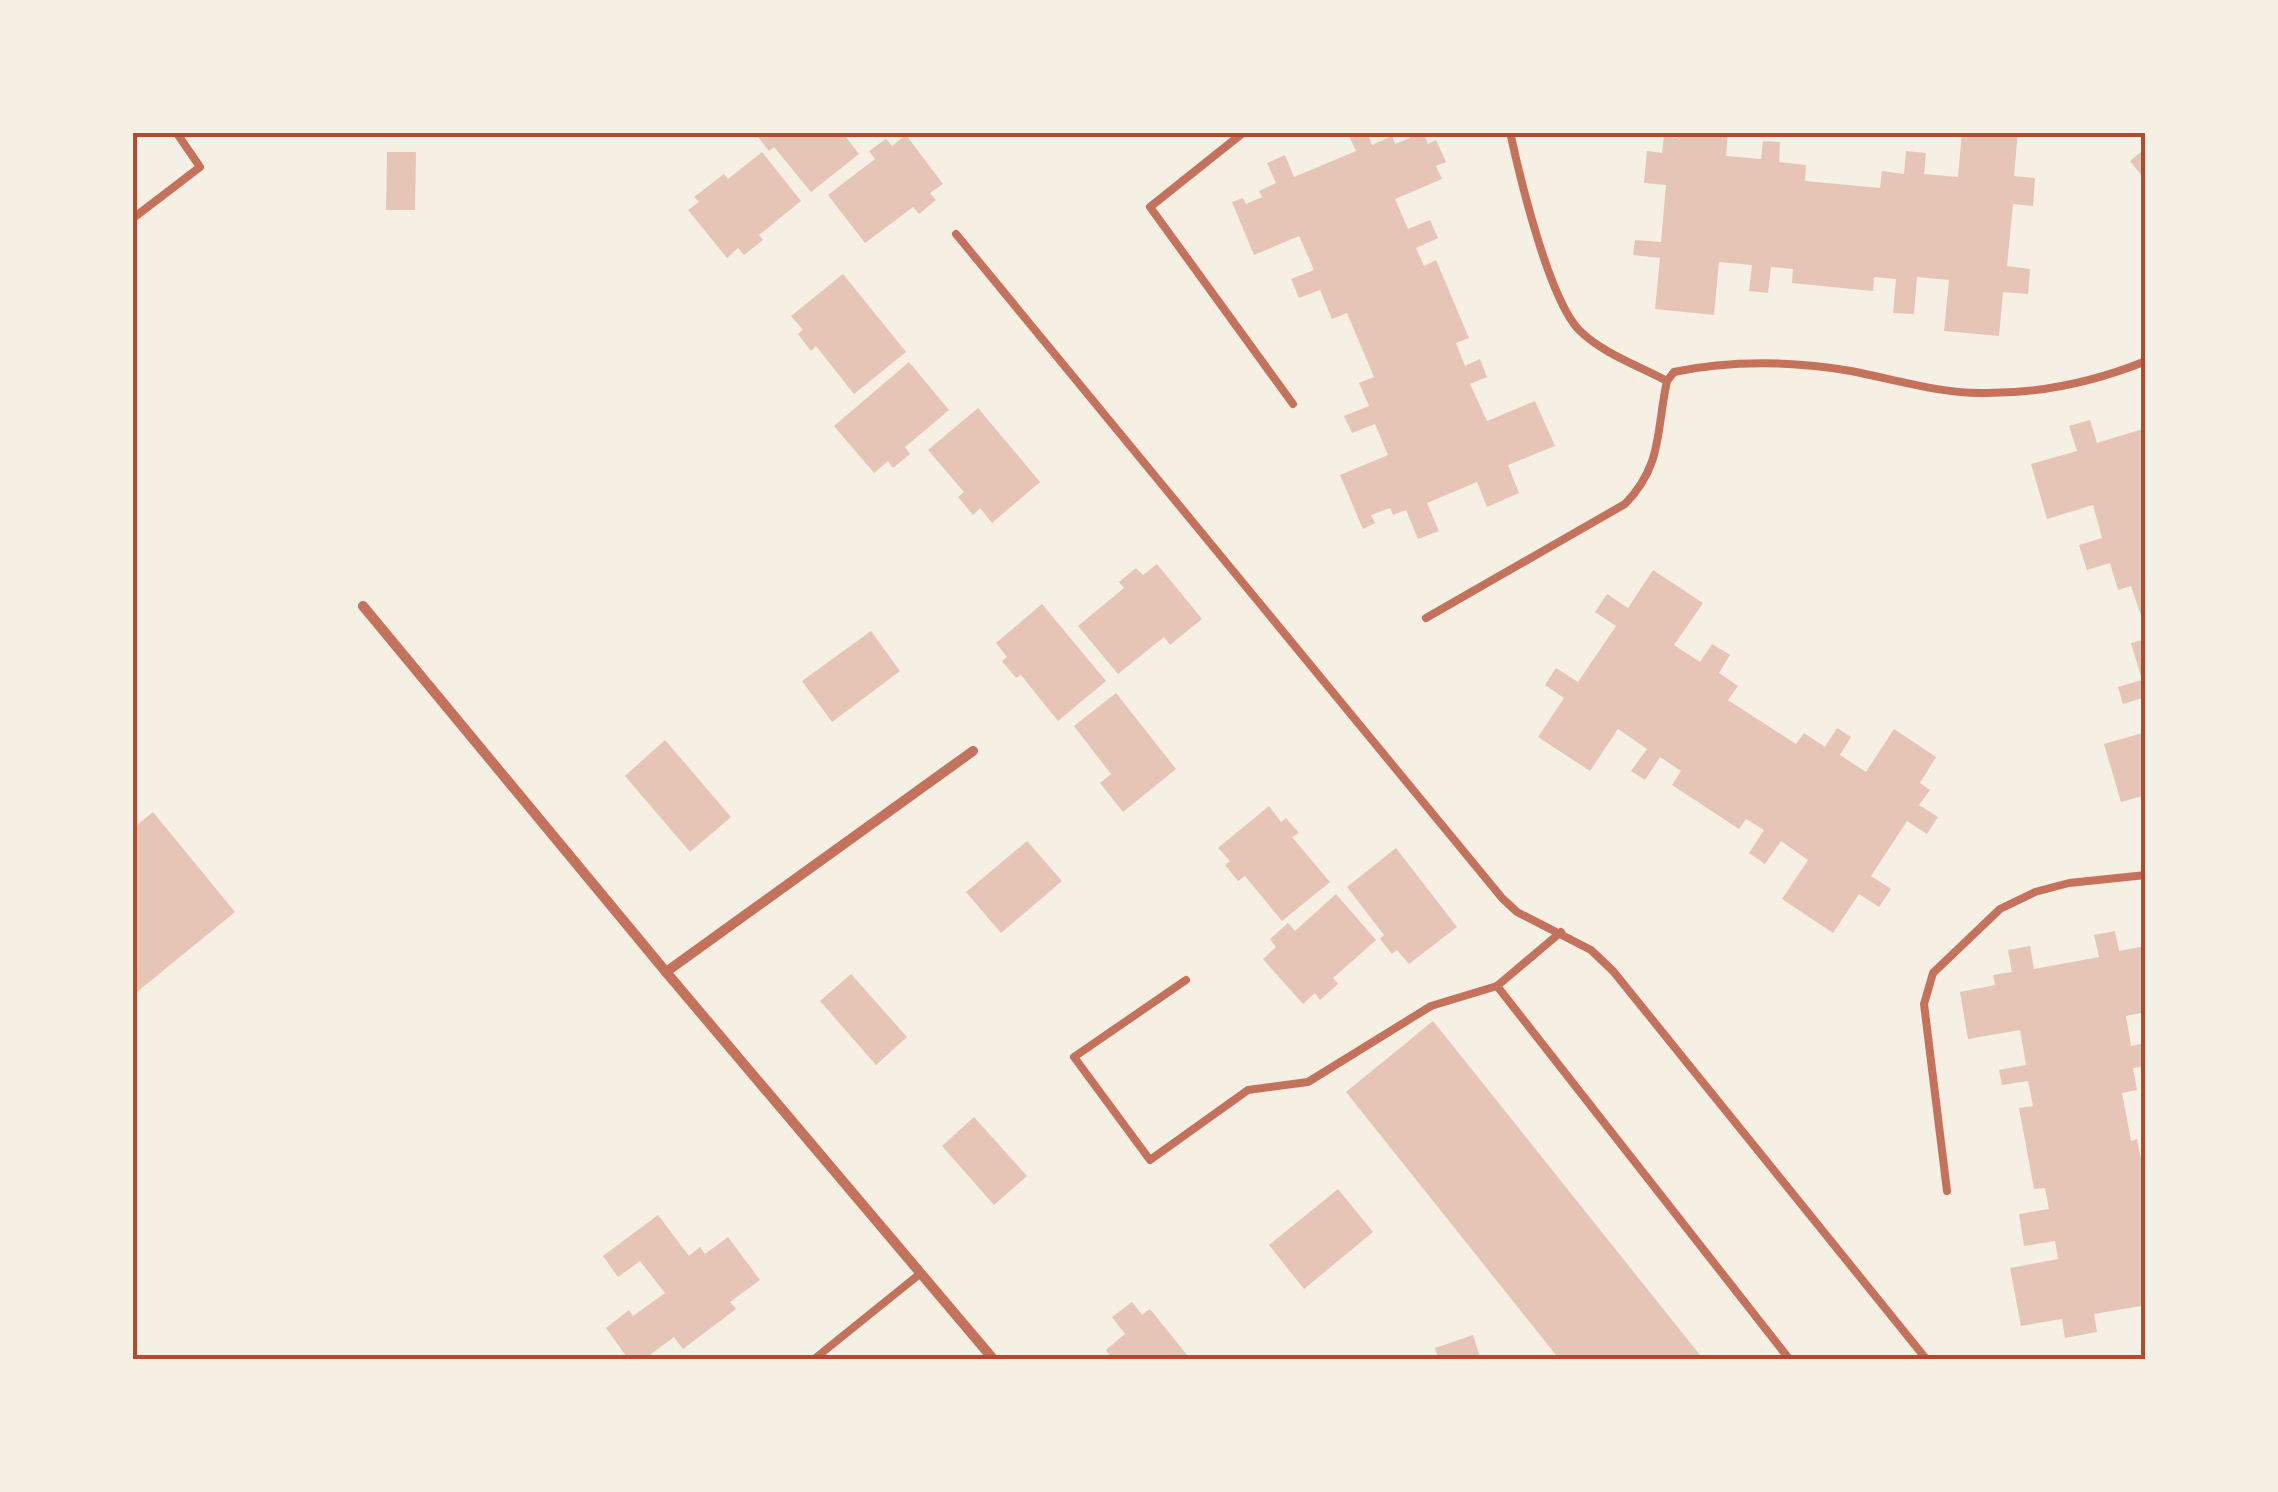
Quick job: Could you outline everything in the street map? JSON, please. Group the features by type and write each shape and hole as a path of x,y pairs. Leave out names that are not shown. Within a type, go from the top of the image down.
{"street":[{"path":"363,606 994,1360"},
{"path":"666,972 973,751"}],"lane":[{"path":"132,220 200,167 176,132"},
{"path":"1244,132 1150,207 1293,404"},
{"path":"1510,132 1526,203 1566,310 1577,328 1594,342 1667,381"},
{"path":"956,234 1502,898 1517,912 1591,950 1613,972 1926,1360"},
{"path":"1426,618 1626,504 1653,467 1667,381 1674,372 1700,366 1792,364 1977,393 2024,391 2092,380 2146,361"},
{"path":"1947,1191 1924,1004 1933,973 2000,909 2035,892 2069,883 2146,875"},
{"path":"1186,980 1074,1057 1150,1160 1248,1090 1308,1082 1430,1006 1497,986 1560,932"},
{"path":"1497,986 1790,1360"},
{"path":"813,1360 921,1273"}],"building":[{"path":"754,132 842,132 859,154 811,192 774,147 769,151"},
{"path":"1347,132 1367,132 1372,145 1392,136 1395,144 1410,138 1407,132 1423,132 1428,144 1436,140 1446,162 1436,166 1442,179 1395,199 1408,229 1430,220 1438,238 1416,248 1424,266 1436,260 1469,338 1456,343 1465,366 1480,359 1487,377 1470,384 1487,421 1535,401 1555,446 1508,465 1519,493 1487,507 1477,482 1427,503 1439,531 1418,539 1406,510 1393,515 1390,508 1371,515 1375,523 1363,529 1340,475 1388,455 1375,424 1352,433 1344,416 1369,406 1359,383 1374,377 1347,313 1332,319 1320,290 1299,298 1291,279 1314,270 1299,236 1254,255 1232,202 1243,198 1246,204 1262,197 1259,191 1276,183 1267,163 1285,155 1294,177 1356,151"},
{"path":"1677,132 1728,132 1726,156 1761,159 1763,141 1780,142 1779,162 1806,165 1805,181 1880,188 1882,171 1904,174 1906,151 1926,153 1924,174 1958,177 1962,132 2018,132 2014,176 2035,178 2033,206 2013,204 2007,266 2030,269 2028,294 2003,292 1999,336 1944,331 1949,280 1917,277 1914,314 1893,313 1896,279 1874,277 1873,291 1792,283 1793,269 1771,267 1768,293 1749,291 1752,265 1719,262 1714,315 1655,309 1660,258 1633,255 1635,240 1661,242 1666,185 1644,183 1647,151 1662,153 1664,136 1677,138"},
{"path":"906,135 943,184 930,193 936,200 919,214 913,207 865,243 828,195 875,159 869,151 886,139 892,146"},
{"path":"2146,148 2146,181 2130,161"},
{"path":"387,152 416,152 415,210 386,210"},
{"path":"762,152 801,201 759,235 763,240 744,255 738,248 727,258 688,210 699,202 694,197 724,174 728,179"},
{"path":"843,274 906,352 854,394 816,346 811,351 798,334 803,330 791,316"},
{"path":"909,362 949,410 905,447 910,454 893,468 888,461 874,473 834,426"},
{"path":"978,408 1040,482 992,523 980,508 973,515 958,497 964,492 928,450"},
{"path":"2090,420 2097,443 2146,428 2146,630 2131,586 2118,590 2110,563 2087,570 2079,545 2102,538 2093,505 2047,519 2031,464 2077,451 2069,426"},
{"path":"1157,564 1202,619 1170,645 1164,637 1118,674 1078,626 1124,588 1119,582 1136,568 1143,575"},
{"path":"1653,570 1703,603 1674,645 1700,662 1712,644 1730,655 1719,673 1738,686 1728,700 1796,744 1804,733 1825,747 1837,728 1851,737 1840,755 1866,772 1894,729 1936,757 1920,783 1930,790 1919,805 1938,817 1927,834 1907,821 1871,876 1891,889 1879,907 1859,894 1833,933 1782,899 1808,860 1781,841 1765,864 1749,853 1764,830 1746,819 1739,829 1672,785 1681,771 1660,757 1645,780 1631,771 1647,749 1618,729 1590,771 1538,737 1564,698 1545,685 1556,668 1578,682 1616,626 1595,612 1607,594 1628,608"},
{"path":"1042,604 1106,681 1058,721 1021,675 1016,678 1002,661 1007,657 996,643"},
{"path":"871,631 900,671 832,722 802,681"},
{"path":"2146,639 2146,697 2123,704 2118,687 2142,680 2131,643"},
{"path":"1116,693 1176,769 1123,812 1100,783 1111,774 1074,726"},
{"path":"2146,732 2146,795 2121,802 2104,744"},
{"path":"665,740 731,817 690,852 625,776"},
{"path":"1269,806 1281,822 1286,818 1299,833 1292,837 1330,882 1282,921 1245,876 1238,881 1225,865 1230,861 1218,848"},
{"path":"153,812 235,912 132,996 132,829"},
{"path":"1027,841 1062,881 1001,933 966,892"},
{"path":"1396,848 1457,927 1409,964 1397,950 1392,954 1380,939 1384,935 1347,887"},
{"path":"1336,894 1376,940 1333,978 1338,984 1320,1000 1315,993 1303,1004 1263,959 1276,947 1270,939 1288,923 1295,931"},
{"path":"2115,931 2119,951 2146,946 2146,1012 2126,1016 2131,1046 2146,1043 2146,1066 2133,1068 2137,1090 2122,1093 2131,1141 2137,1139 2142,1164 2146,1163 2146,1305 2094,1314 2097,1332 2065,1338 2062,1319 2021,1326 2010,1268 2058,1259 2055,1241 2024,1246 2019,1214 2049,1209 2045,1188 2034,1189 2019,1108 2033,1106 2028,1081 2002,1085 1999,1070 2026,1065 2020,1030 1968,1039 1960,992 1995,985 1993,975 2012,972 2008,950 2030,946 2034,969 2099,957 2094,935"},
{"path":"851,974 907,1037 876,1065 820,1001"},
{"path":"1433,1021 1704,1360 1560,1360 1346,1092"},
{"path":"974,1117 1027,1176 994,1205 942,1146"},
{"path":"1338,1189 1373,1232 1304,1289 1269,1245"},
{"path":"658,1215 689,1256 700,1247 705,1254 728,1237 760,1280 730,1302 736,1309 683,1349 674,1337 643,1360 629,1360 606,1328 629,1310 633,1316 665,1293 640,1261 618,1277 603,1256"},
{"path":"1132,1302 1142,1315 1150,1309 1191,1360 1113,1360 1106,1350 1125,1334 1112,1317"},
{"path":"1473,1335 1481,1360 1439,1360 1435,1348"}]}
